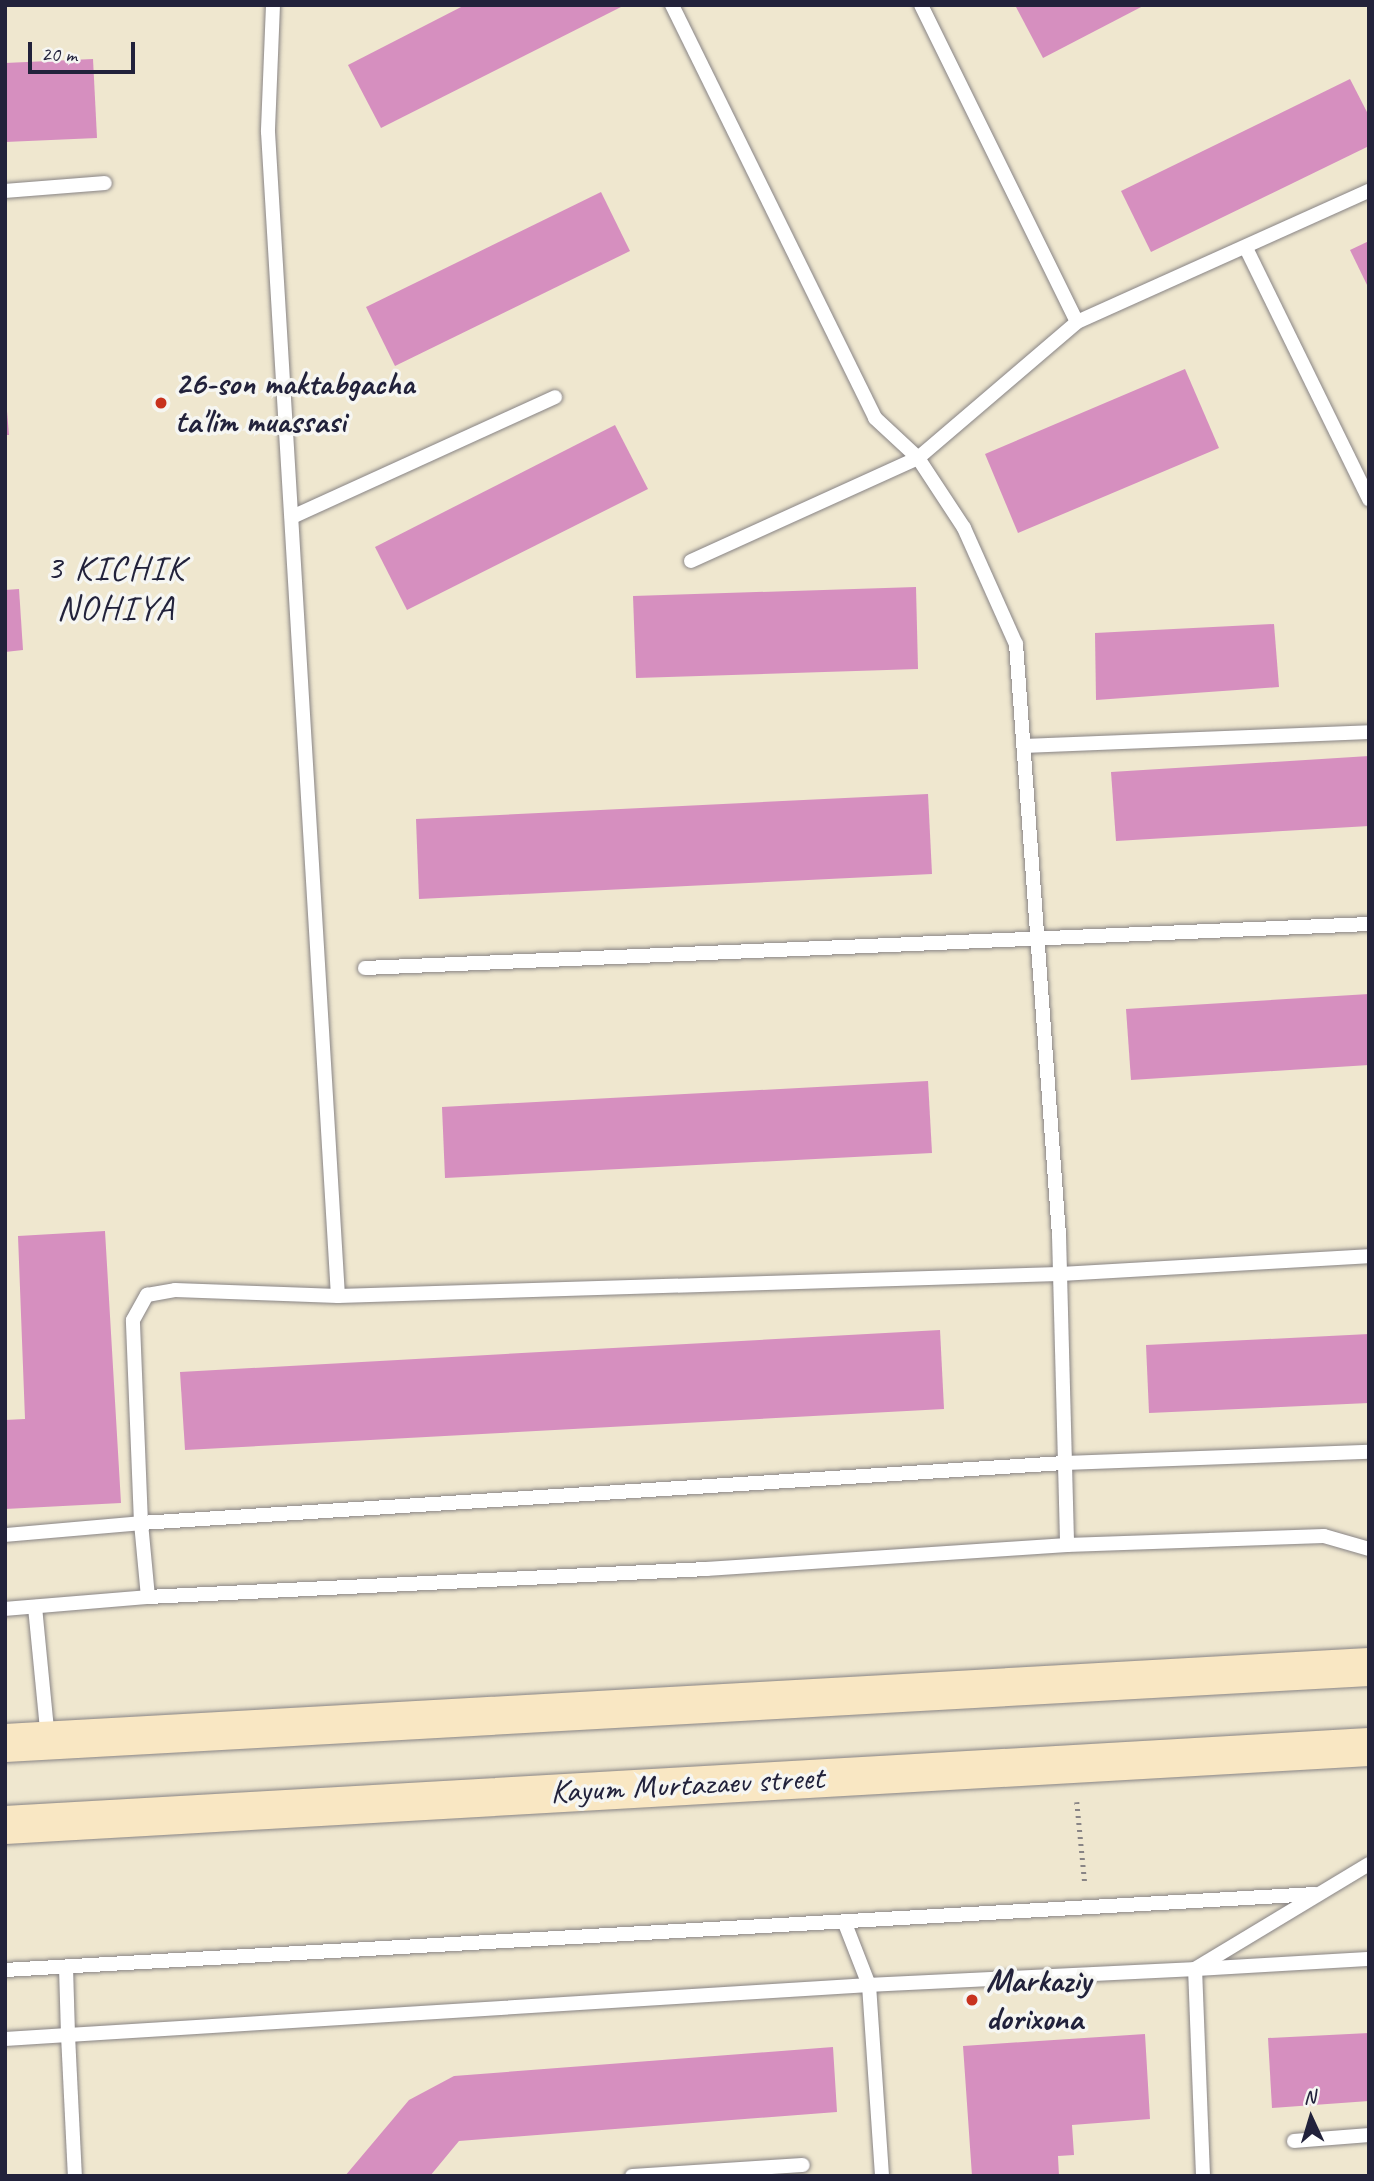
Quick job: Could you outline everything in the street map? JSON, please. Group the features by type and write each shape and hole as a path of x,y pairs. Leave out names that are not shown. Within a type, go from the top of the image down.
{"street":[{"path":"5,1743 1369,1667"},
{"name":"Kayum Murtazaev street","path":"5,1825 1369,1747"}],"lane":[{"path":"273,5 268,132 338,1296"},
{"path":"672,5 875,418 918,458 964,527 1016,644 1059,1235 1067,1545"},
{"path":"921,5 1077,322"},
{"path":"5,191 105,183"},
{"path":"691,561 918,458 1077,322 1369,191"},
{"path":"1246,248 1369,499"},
{"path":"292,517 555,397"},
{"path":"1024,746 1369,732"},
{"path":"365,968 1369,924"},
{"path":"148,1597 141,1523 133,1320 147,1295 175,1290 338,1296 1059,1274 1369,1256"},
{"path":"5,1535 141,1523 1065,1463 1369,1452"},
{"path":"5,1609 148,1597 706,1569 1067,1545 1324,1536 1369,1549"},
{"path":"35,1607 48,1741"},
{"path":"1195,1969 1369,1864"},
{"path":"5,1970 1321,1894"},
{"path":"844,1921 869,1985 882,2176"},
{"path":"5,2039 869,1985 1369,1959"},
{"path":"66,1967 75,2176"},
{"path":"1195,1969 1203,2176"},
{"path":"1294,2141 1369,2135"},
{"path":"632,2176 803,2165"}],"path":[{"path":"1072,1763 1088,1907"}],"building":[{"path":"465,5 621,7 381,128 348,65"},
{"path":"1015,5 1145,5 1043,58"},
{"path":"93,59 97,138 5,142 5,63"},
{"path":"1350,79 1369,116 1369,146 1151,252 1121,191"},
{"path":"601,192 630,251 395,366 366,307"},
{"path":"1369,241 1369,289 1350,250"},
{"path":"1185,369 1219,448 1018,533 985,454"},
{"path":"7,411 9,435 5,435"},
{"path":"615,425 648,489 407,610 375,547"},
{"path":"916,587 918,669 636,678 633,596"},
{"path":"19,589 23,650 5,652 5,590"},
{"path":"1274,624 1279,687 1096,700 1095,633"},
{"path":"1369,756 1369,826 1116,841 1111,772"},
{"path":"928,794 932,874 419,899 416,819"},
{"path":"1369,994 1369,1065 1131,1080 1126,1009"},
{"path":"928,1081 932,1153 445,1178 442,1107"},
{"path":"105,1231 121,1503 5,1509 5,1420 25,1419 18,1236"},
{"path":"940,1330 944,1409 185,1450 180,1372"},
{"path":"1369,1334 1369,1403 1149,1413 1146,1345"},
{"path":"1369,2033 1369,2101 1272,2108 1268,2038"},
{"path":"1145,2034 1150,2119 1072,2125 1074,2155 1058,2156 1059,2176 972,2176 963,2046"},
{"path":"833,2047 837,2112 459,2141 430,2176 345,2176 409,2100 454,2076"}],"place":[{"name":"26-son maktabgacha ta'lim muassasi","path":"161,403"},
{"name":"Markaziy dorixona","path":"972,2000"}],"district":[{"name":"3 KICHIK NOHIYA","path":"116,588"}]}
